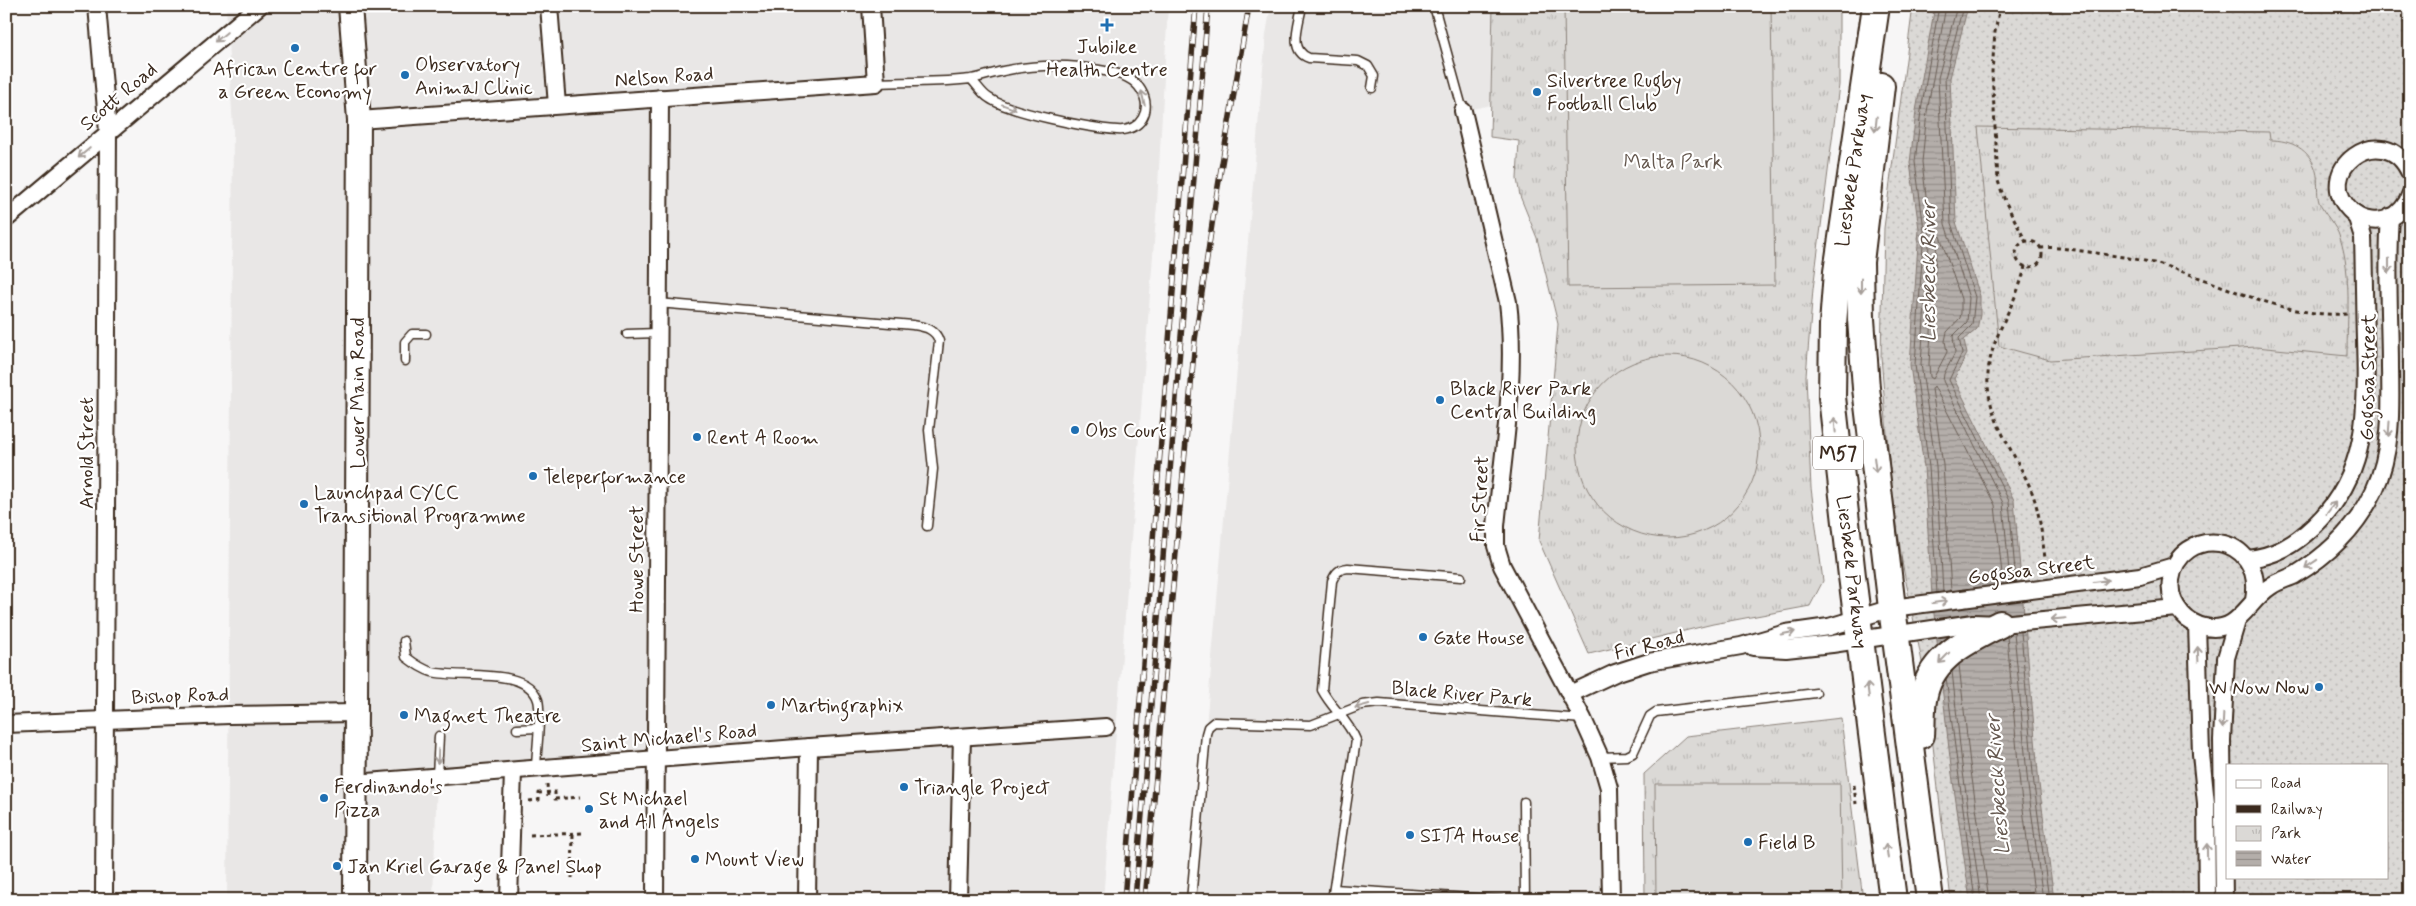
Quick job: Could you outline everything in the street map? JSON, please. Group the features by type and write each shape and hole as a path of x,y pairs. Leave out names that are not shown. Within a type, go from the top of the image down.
{"main road":[{"name":"Liesbeek Parkway","path":"1876,6 1838,263 1832,352 1832,397 1837,452 1893,900"},
{"name":"Liesbeek Parkway","path":"1890,6 1860,272 1861,318 1866,388 1895,634 1930,900"},
{"path":"1916,783 1923,701 1929,679 1936,667 1956,647 2000,624"}],"street":[{"name":"Arnold Street","path":"97,6 108,132 104,900"},
{"name":"Scott Road","path":"6,219 259,6"},
{"name":"Lower Main Road","path":"350,6 359,120 355,900"},
{"path":"549,6 557,105"},
{"path":"871,6 876,83"},
{"name":"Nelson Road","path":"359,120 876,83"},
{"name":"Howe Street","path":"655,900 660,98"},
{"name":"Fir Street","path":"1463,111 1508,302 1512,330 1496,546 1502,566 1583,719 1600,757 1609,788 1611,900"},
{"path":"2409,198 2401,210 2390,217 2378,221 2367,220 2356,215 2342,198 2339,187 2344,165 2352,156 2373,148 2385,150 2403,157 2410,173"},
{"name":"Gogosoa Street","path":"2248,559 2268,557 2290,546 2315,525 2336,500 2349,478 2358,457 2365,423 2366,381 2363,237 2356,215"},
{"name":"Gogosoa Street","path":"2254,600 2272,586 2309,566 2334,546 2362,512 2380,474 2389,434 2390,217"},
{"path":"2209,543 2224,544 2237,550 2248,559 2254,572 2256,586 2254,600 2247,612 2237,621 2224,627 2211,628 2197,625 2176,608 2171,595 2170,580 2174,566 2183,555 2195,546 2209,543"},
{"name":"Gogosoa Street","path":"1892,608 2140,576 2174,566"},
{"name":"Fir Road","path":"1570,694 1615,673 1641,664 1741,646 1786,649 1860,629 1892,608"},
{"path":"1895,634 1973,623 2000,624 2176,608"},
{"path":"2224,900 2222,740 2226,658 2237,621"},
{"path":"2197,625 2201,754 2206,803 2207,900"},
{"name":"Fir Road","path":"1860,629 1895,634"},
{"name":"Bishop Road","path":"6,724 106,719 355,713"},
{"name":"Saint Michael's Road","path":"355,783 809,747 1106,727"},
{"path":"958,900 962,737"},
{"path":"807,900 809,747"},
{"path":"509,900 513,771"}],"lane":[{"path":"1302,6 1296,41 1297,49 1302,56 1358,61 1368,66 1374,76 1372,88"},
{"path":"1433,6 1463,111"},
{"name":"Nelson Road","path":"876,83 971,79 993,73 1044,65 1079,66 1114,72 1131,80 1141,89 1146,101 1144,117 1138,126 1126,131 1108,129 1010,108 988,98 971,79"},
{"path":"658,303 913,324 930,329 937,335 939,341 929,430 934,469 927,526"},
{"path":"627,334 658,333"},
{"path":"405,361 405,342 412,334 426,334"},
{"path":"1332,900 1356,740 1350,727 1328,702 1322,690 1332,581 1335,574 1341,569 1348,568 1461,578"},
{"path":"404,641 406,657 418,667 432,672 452,676 511,678 527,684 538,700 536,769"},
{"path":"1600,757 1627,756 1633,753 1650,716 1656,712 1816,693"},
{"name":"Black River Park","path":"1191,900 1206,734 1208,727 1214,722 1311,725 1362,706 1379,703 1583,719"},
{"path":"517,729 537,728"},
{"path":"437,776 439,736"},
{"path":"1524,802 1525,900"},
{"path":"1334,889 1502,900"}],"path":[{"path":"2000,6 1995,32 1992,72 1998,181 2026,242"},
{"path":"2040,248 2040,261 2033,266 2025,266 2018,261 2016,253 2019,246 2026,242 2034,242 2040,248 2067,248 2148,261 2170,267 2251,298 2293,308 2321,312 2351,313"},
{"path":"2025,266 2022,280 1996,338 1988,386 1992,409 1998,426 2030,486 2038,513 2047,571"},
{"path":"528,810 527,801 539,800 538,793 555,792 555,799 580,797"},
{"path":"529,828 530,836 583,833"},
{"path":"572,878 573,834"}],"shaded area":[{"path":"226,6 1168,6 1157,204 1103,900 807,900 809,747 437,777 433,900 227,900 233,129"},
{"path":"1271,6 1493,6 1491,105 1463,111 1508,302 1496,546 1600,757 1611,900 1191,900 1266,34"}],"green space":[{"name":"Malta Park","path":"1493,6 1839,6 1839,85 1813,289 1806,376 1811,488 1823,581 1810,606 1713,624 1589,654 1539,541 1558,324 1537,238 1520,196 1517,179 1519,141 1490,137"},
{"path":"1564,6 1771,6 1775,285 1568,287"},
{"path":"1913,6 2410,6 2410,900 1951,900 1925,677 1902,562 1890,472 1881,356 1884,228"},
{"path":"1978,127 2269,132 2270,140 2278,140 2299,147 2313,163 2317,175 2319,202 2338,233 2344,252 2348,297 2347,356 2256,347 2050,360 1999,346"},
{"path":"1677,356 1686,357 1711,366 1733,382 1749,404 1758,429 1758,465 1749,490 1733,512 1711,528 1695,534 1677,538 1659,538 1650,537 1625,528 1610,518 1597,505 1587,490 1578,465 1577,438 1578,429 1587,404 1597,389 1610,376 1625,366 1650,357"},
{"name":"Field B","path":"1841,718 1863,900 1645,900 1644,774 1686,736"},
{"name":"Field B","path":"1655,784 1840,784 1842,900 1656,900"}],"water":[{"name":"Liesbeeck River","path":"1935,6 1968,6 1950,78 1956,222 1980,296 1980,315 1977,329 1964,340 1967,354 1954,379 2014,500 2039,784 2054,900 1970,900 1951,767 1932,596 1924,467 1910,365 1919,229 1910,163 1916,111"}],"railway":[{"path":"1124,900 1196,6"},
{"path":"1135,900 1208,6"},
{"path":"1145,900 1195,340 1215,204 1249,6"}],"place":[{"name":"Jubilee Health Centre","path":"1107,25"},
{"name":"African Centre for a Green Economy","path":"295,48"},
{"name":"Observatory Animal Clinic","path":"405,75"},
{"name":"Silvertree Rugby Football Club","path":"1537,92"},
{"name":"Black River Park Central Building","path":"1440,400"},
{"name":"Obs Court","path":"1075,430"},
{"name":"Rent A Room","path":"697,437"},
{"name":"Teleperformance","path":"533,476"},
{"name":"Launchpad CYCC Transitional Programme","path":"304,504"},
{"name":"Gate House","path":"1423,637"},
{"name":"W Now Now","path":"2319,687"},
{"name":"Martingraphix","path":"771,705"},
{"name":"Magnet Theatre","path":"404,715"},
{"name":"Triangle Project","path":"904,787"},
{"name":"Ferdinando's Pizza","path":"324,798"},
{"name":"St Michael and All Angels","path":"589,809"},
{"name":"SITA House","path":"1410,835"},
{"name":"Field B","path":"1748,842"},
{"name":"Mount View","path":"695,859"},
{"name":"Jan Kriel Garage & Panel Shop","path":"337,866"}]}
